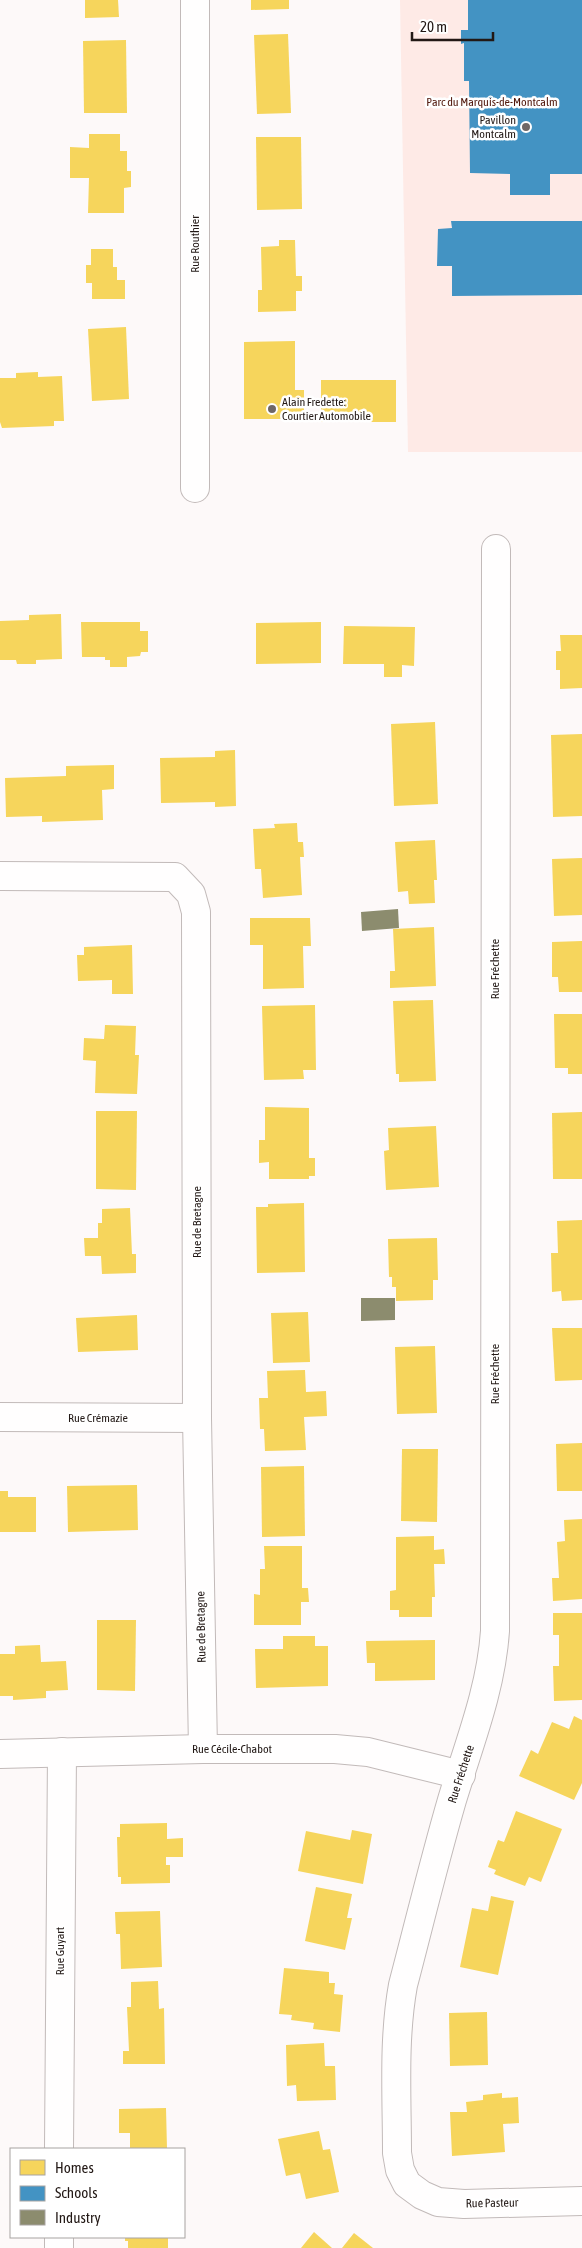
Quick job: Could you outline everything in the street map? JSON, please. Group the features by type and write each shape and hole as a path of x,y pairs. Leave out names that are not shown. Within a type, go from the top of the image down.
{"street":[{"name":"Rue Routhier","path":"195,0 195,488"},
{"name":"Rue Fréchette","path":"407,2184 400,2170 397,2153 398,2012 452,1799 487,1690 493,1658 495,1631 496,548"},
{"name":"Rue de Bretagne","path":"0,876 175,877 191,894 196,912 197,1418 203,1749"},
{"name":"Rue Crémazie","path":"0,1418 197,1418"},
{"name":"Rue Cécile-Chabot","path":"0,1754 203,1749 335,1749 368,1752 461,1775"},
{"name":"Rue Guyart","path":"59,2148 62,1752"},
{"name":"Rue Pasteur","path":"407,2184 422,2195 438,2202 464,2204 582,2201"}],"green space":[{"name":"Parc du Marquis-de-Montcalm","path":"400,0 582,0 582,452 408,452"}],"building: Homes":[{"path":"85,0 118,0 119,17 85,18"},
{"path":"251,0 289,0 289,9 251,10"},
{"path":"288,34 291,113 257,114 254,35"},
{"path":"126,40 127,113 84,113 83,41"},
{"path":"89,134 120,134 120,151 127,151 127,171 131,171 131,187 124,188 124,213 88,213 89,178 70,178 70,147 89,148"},
{"path":"256,137 301,137 302,209 257,210"},
{"path":"279,240 295,240 296,276 302,276 302,291 296,291 296,311 258,312 258,290 262,290 261,247 279,246"},
{"path":"91,249 113,249 113,267 117,267 117,280 125,280 125,299 92,299 92,283 86,283 86,265 91,265"},
{"path":"126,327 129,399 92,401 88,329"},
{"path":"295,341 295,390 304,390 304,419 244,419 244,342"},
{"path":"38,372 38,377 62,376 64,421 54,421 54,426 2,428 0,422 0,378 16,378 16,373"},
{"path":"321,380 396,380 396,422 321,422"},
{"path":"61,614 62,659 36,660 36,664 17,664 16,660 0,660 0,621 29,620 29,615"},
{"path":"81,622 140,622 140,631 148,631 148,652 141,652 140,656 127,657 127,667 110,667 110,660 105,660 105,657 82,657"},
{"path":"321,622 321,663 256,664 256,623"},
{"path":"344,626 415,627 414,666 402,665 402,677 384,677 384,664 343,664"},
{"path":"560,635 582,635 582,688 560,689 560,670 556,670 556,651 561,651"},
{"path":"435,722 438,804 394,806 391,724"},
{"path":"582,734 582,816 553,817 551,735"},
{"path":"235,750 236,806 215,807 215,802 161,803 160,758 215,757 215,751"},
{"path":"114,765 114,789 102,790 103,820 42,822 42,816 6,817 5,778 66,776 66,766"},
{"path":"297,823 298,842 303,842 304,857 300,857 302,895 263,898 261,869 255,869 253,829 275,828 274,824"},
{"path":"435,840 437,880 434,880 435,903 409,904 408,891 398,892 395,842"},
{"path":"582,858 582,915 554,916 552,859"},
{"path":"250,918 310,918 311,946 303,946 304,988 263,989 263,945 250,945"},
{"path":"434,927 436,986 390,988 390,971 395,971 393,929"},
{"path":"582,941 582,992 559,992 558,977 552,977 552,942"},
{"path":"132,945 133,994 112,994 112,980 78,981 77,955 84,955 84,947"},
{"path":"433,1000 436,1081 399,1082 399,1074 396,1074 393,1001"},
{"path":"315,1005 316,1070 303,1070 304,1079 264,1080 262,1006"},
{"path":"554,1014 582,1014 582,1074 568,1074 568,1068 555,1068"},
{"path":"105,1025 136,1026 135,1055 139,1055 137,1094 95,1093 96,1061 83,1060 84,1038 104,1039"},
{"path":"265,1107 309,1108 309,1158 315,1158 315,1176 309,1176 309,1179 269,1179 269,1162 259,1163 259,1140 265,1140"},
{"path":"96,1111 137,1111 136,1190 96,1189"},
{"path":"582,1112 582,1179 553,1179 552,1113"},
{"path":"436,1126 439,1187 386,1190 384,1151 389,1150 388,1128"},
{"path":"304,1203 305,1272 257,1273 256,1207 268,1207 268,1204"},
{"path":"130,1208 132,1254 136,1254 136,1273 102,1274 101,1256 85,1256 84,1238 98,1238 98,1223 102,1223 102,1209"},
{"path":"582,1220 582,1300 562,1301 561,1291 552,1292 551,1253 558,1253 557,1221"},
{"path":"437,1238 438,1280 433,1280 433,1300 396,1301 396,1287 392,1287 392,1277 389,1277 388,1239"},
{"path":"308,1312 310,1362 273,1363 271,1313"},
{"path":"137,1315 138,1350 78,1352 76,1318"},
{"path":"552,1328 582,1328 582,1380 555,1381"},
{"path":"435,1346 437,1413 397,1414 395,1347"},
{"path":"305,1370 306,1392 326,1391 327,1416 304,1417 306,1450 265,1451 264,1429 260,1429 259,1398 268,1398 267,1371"},
{"path":"582,1443 582,1491 557,1491 556,1444"},
{"path":"402,1449 438,1449 437,1522 401,1521"},
{"path":"304,1466 305,1536 262,1537 261,1467"},
{"path":"137,1485 138,1530 68,1532 67,1486"},
{"path":"0,1491 8,1491 8,1497 36,1497 36,1532 0,1532"},
{"path":"582,1519 582,1599 553,1601 552,1578 559,1578 557,1542 565,1541 564,1520"},
{"path":"434,1536 434,1550 444,1549 445,1564 434,1564 435,1597 432,1597 432,1617 399,1617 399,1610 390,1610 390,1591 396,1590 396,1537"},
{"path":"264,1546 302,1546 302,1588 308,1588 309,1602 301,1602 301,1625 254,1625 254,1594 260,1595 260,1569 265,1569"},
{"path":"553,1613 582,1613 582,1700 554,1701 553,1666 559,1666 559,1635 553,1635"},
{"path":"97,1620 136,1620 135,1691 97,1690"},
{"path":"283,1636 315,1636 315,1646 328,1646 328,1686 256,1688 255,1649 283,1649"},
{"path":"435,1640 435,1680 375,1681 375,1663 367,1663 366,1641"},
{"path":"40,1645 41,1662 66,1661 68,1690 46,1691 46,1698 13,1700 13,1696 0,1696 0,1654 15,1654 15,1646"},
{"path":"574,1716 582,1720 582,1783 574,1800 519,1776 531,1750 538,1754 552,1722 569,1729"},
{"path":"516,1811 562,1829 541,1882 529,1877 525,1886 494,1874 496,1870 488,1867 498,1840 504,1842"},
{"path":"167,1823 167,1839 183,1838 183,1857 166,1857 166,1865 170,1865 170,1883 121,1884 121,1877 118,1877 117,1837 120,1837 120,1824"},
{"path":"352,1830 372,1834 363,1884 298,1871 306,1831 350,1840"},
{"path":"316,1887 352,1894 347,1918 352,1918 345,1950 305,1941"},
{"path":"491,1896 514,1901 498,1975 460,1967 472,1908 488,1911"},
{"path":"160,1911 162,1967 121,1969 120,1934 116,1934 115,1912"},
{"path":"284,1968 329,1972 329,1983 335,1983 334,1994 343,1995 340,2032 313,2029 314,2023 291,2020 292,2015 279,2014"},
{"path":"158,1981 159,2009 164,2008 165,2064 123,2064 123,2051 129,2051 127,2007 131,2007 131,1982"},
{"path":"487,2012 488,2065 450,2066 449,2013"},
{"path":"324,2043 325,2066 335,2066 336,2100 297,2101 296,2085 287,2086 286,2045"},
{"path":"502,2093 502,2098 518,2097 519,2123 503,2124 505,2152 452,2156 450,2112 467,2112 466,2102 483,2100 483,2095"},
{"path":"166,2108 167,2148 130,2148 130,2133 119,2133 119,2109"},
{"path":"319,2131 323,2150 330,2149 339,2192 306,2199 300,2173 286,2176 278,2139"},
{"path":"314,2232 332,2248 301,2248"},
{"path":"354,2233 373,2248 342,2248"},
{"path":"125,2238 168,2238 168,2248 128,2248 128,2241 125,2241"}],"building: Schools":[{"name":"Pavillon Montcalm","path":"468,0 582,0 582,174 550,174 550,195 510,195 510,174 470,173 469,81 464,81 464,43 461,44 461,30 468,30"},
{"path":"451,221 582,221 582,295 452,296 452,266 437,266 438,229 452,228"}],"building: Industry":[{"path":"398,909 399,928 362,931 361,912"},
{"path":"361,1298 395,1298 395,1320 361,1321"}],"place":[{"name":"Pavillon Montcalm","path":"526,127"},
{"name":"Alain Fredette: Courtier Automobile","path":"272,409"}]}
